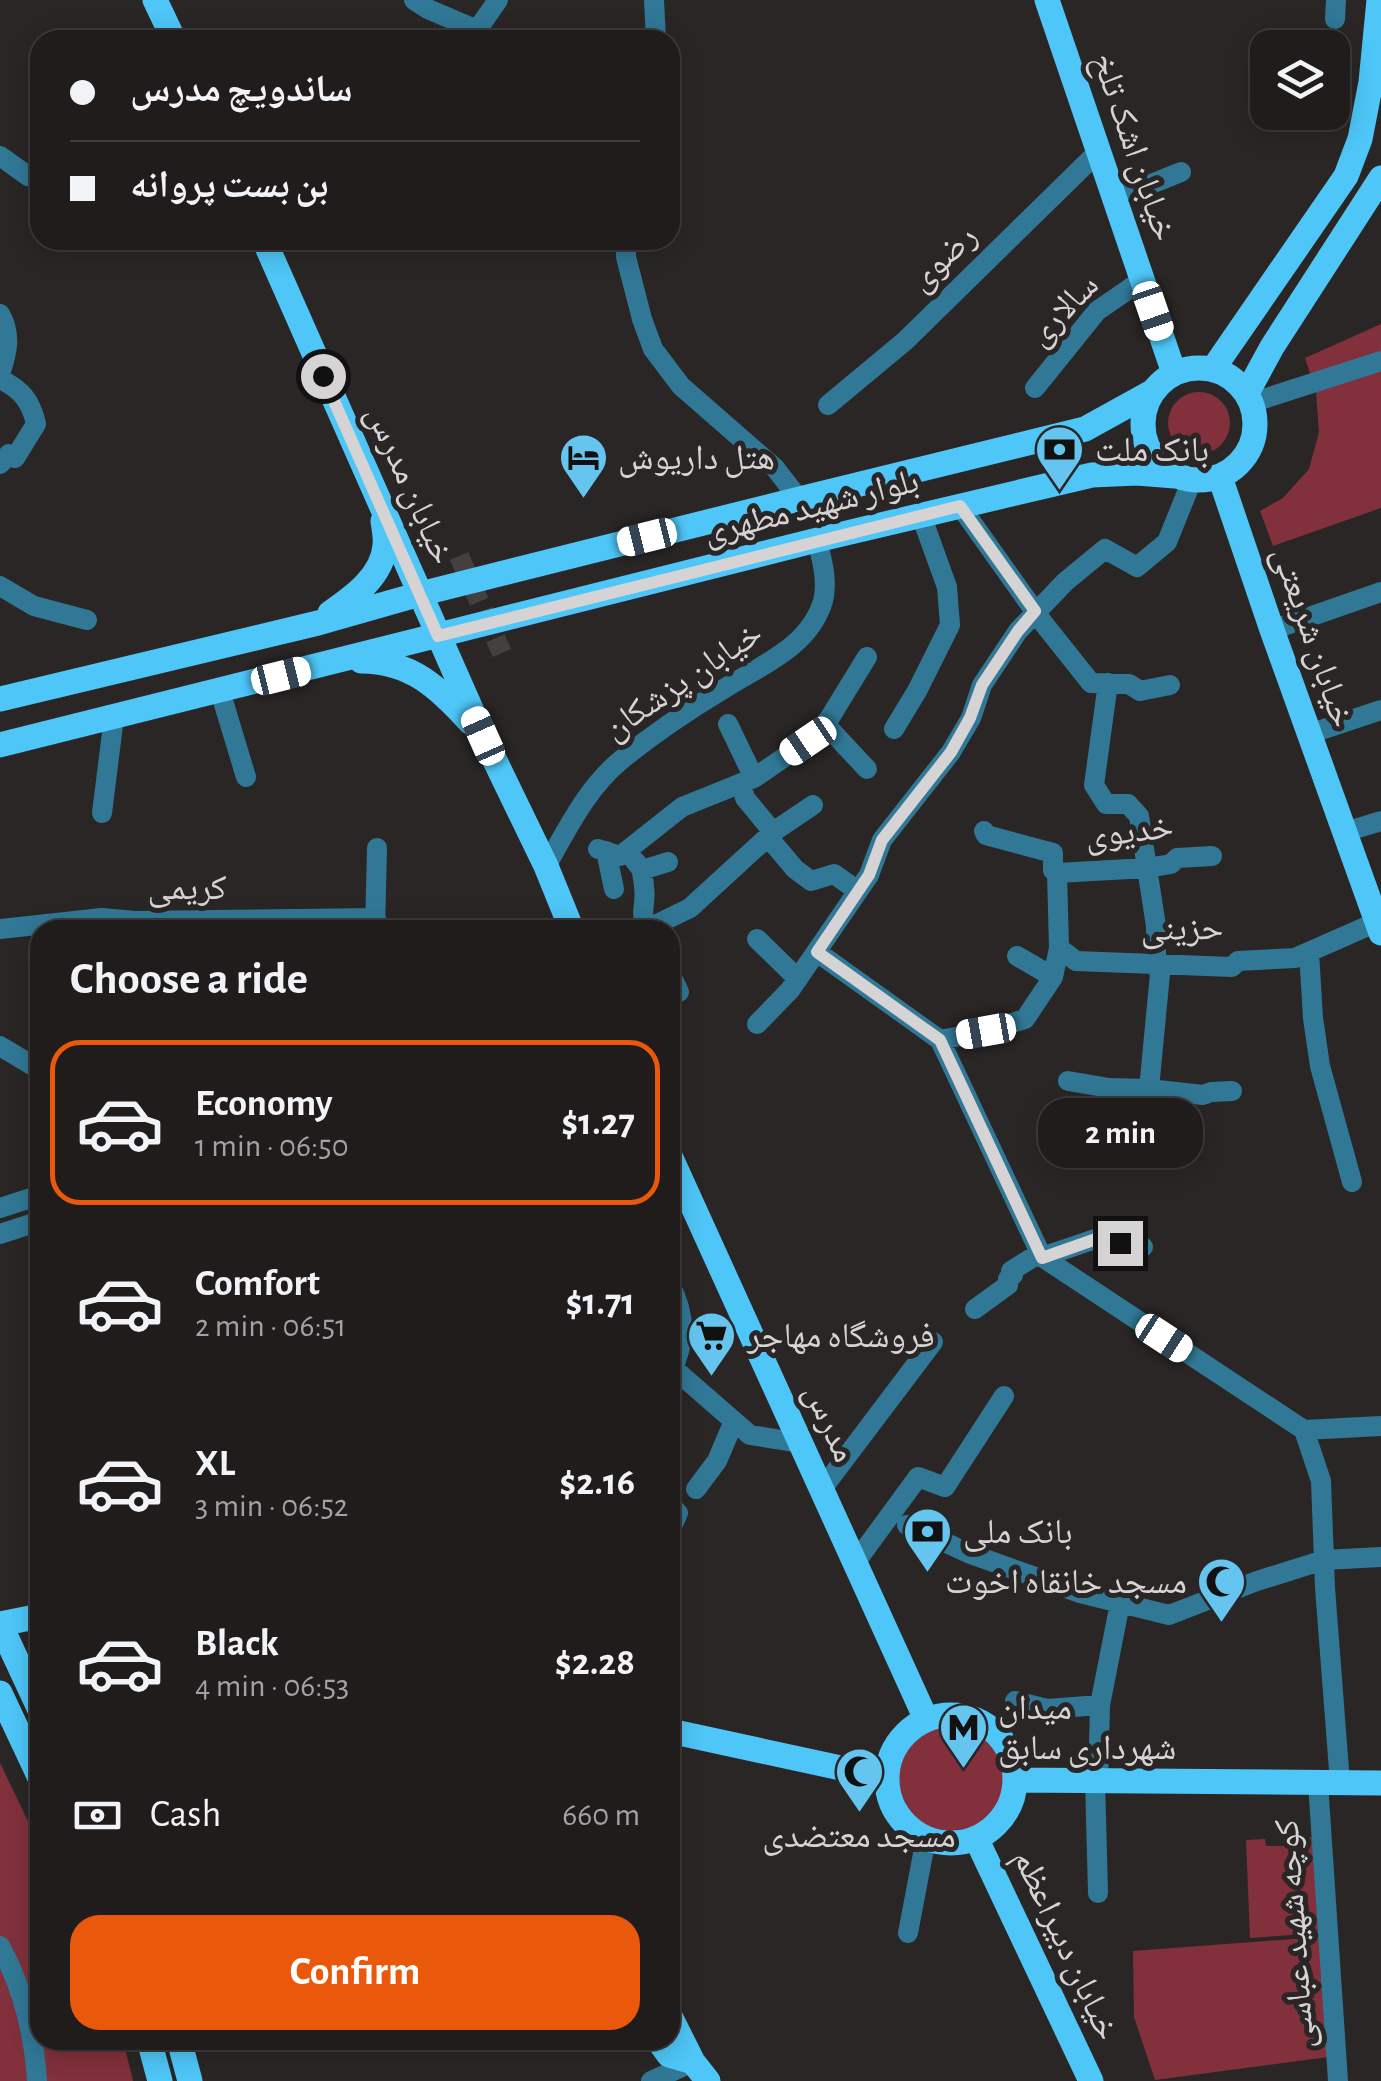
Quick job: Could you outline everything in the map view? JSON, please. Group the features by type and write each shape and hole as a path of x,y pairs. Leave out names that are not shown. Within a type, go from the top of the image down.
{"main road":[{"path":"155,0 169,30"},
{"name":"خیابان اشک تلخ","path":"1047,0 1174,373"},
{"path":"1213,369 1346,176 1360,139 1371,82 1379,0"},
{"path":"1249,398 1272,347 1381,178"},
{"name":"خیابان مدرس","path":"268,250 483,736"},
{"path":"1200,367 1213,369 1238,382 1249,398 1256,420 1254,438 1247,454 1220,476 1205,480 1184,478 1159,465 1148,449 1142,430 1144,410 1152,392 1174,373 1200,367"},
{"name":"بلوار شهید مطهری","path":"0,698 318,623 799,498 1085,429 1152,392"},
{"name":"بلوار شهید مطهری","path":"0,745 817,540 1092,476 1138,472 1184,478"},
{"name":"خیابان شریعتی","path":"1220,476 1379,928"},
{"path":"799,498 817,540"},
{"path":"318,623 356,594 377,570 386,548 382,511"},
{"path":"342,661 372,661 427,679 483,736 568,920"},
{"path":"152,662 165,705"},
{"name":"مدرس","path":"680,1178 926,1719"},
{"path":"9,1621 30,1681"},
{"path":"0,1693 30,1757"},
{"path":"948,1714 968,1716 988,1725 1013,1758 1013,1798 1005,1814 976,1838 942,1843 910,1828 897,1814 887,1778 890,1759 898,1742 926,1719 948,1714"},
{"path":"680,1733 887,1778"},
{"path":"1016,1780 1381,1783"},
{"name":"خیابان دبیراعظم","path":"976,1838 1092,2081"},
{"path":"680,2035 700,2072"},
{"path":"152,2050 160,2081"},
{"path":"181,2050 190,2081"},
{"path":"665,2050 700,2072"}],"street":[{"path":"414,0 464,30"},
{"path":"476,30 498,0"},
{"path":"654,0 656,30"},
{"name":"رضوی","path":"828,405 905,340 1098,152"},
{"path":"0,156 30,176"},
{"path":"1114,199 1181,172"},
{"path":"626,250 653,349 681,386 775,468 799,498"},
{"name":"سالاری","path":"1035,388 1097,311 1142,280"},
{"path":"0,314 8,327 0,377 24,395 36,424 15,458 9,454 0,464"},
{"path":"1249,398 1381,361"},
{"path":"757,1024 798,979 869,875 882,840 951,752 982,685 1010,642 1035,611 1106,549 1137,567 1167,542 1184,478"},
{"path":"960,506 1092,683 1129,684 1140,691 1170,686"},
{"path":"894,730 950,626 947,587 921,515"},
{"name":"خیابان پزشکان","path":"546,866 585,798 618,762 798,642 824,600 824,569 817,540"},
{"path":"0,586 34,606 87,620"},
{"path":"1272,630 1381,592"},
{"path":"608,852 682,807 747,781 808,741 824,724 867,657"},
{"path":"1108,684 1094,785 1106,804 1128,804 1138,816 1160,974 1149,1089"},
{"path":"220,691 246,777"},
{"path":"1309,734 1381,710"},
{"path":"102,813 114,717"},
{"path":"728,724 747,781 745,798 795,868 811,881 834,874 858,891"},
{"path":"824,724 868,769"},
{"path":"666,920 690,908 770,835 813,805"},
{"path":"1345,832 1381,820"},
{"path":"984,831 997,839 1052,854 1057,874"},
{"path":"376,920 377,848"},
{"path":"608,852 633,858 642,870 644,920"},
{"path":"608,852 614,889"},
{"name":"خدیوی","path":"940,1040 1026,1020 1053,977 1059,948 1057,874 1147,868 1171,864 1176,858 1212,856"},
{"path":"642,870 668,862"},
{"name":"کریمی","path":"83,920 125,920"},
{"name":"کریمی","path":"0,929 30,926"},
{"name":"حزینی","path":"1059,948 1076,961 1232,967 1238,961 1295,958 1379,928"},
{"path":"757,940 798,979"},
{"path":"817,952 940,1040 1042,1258"},
{"path":"1309,952 1320,1066 1352,1182"},
{"path":"1017,956 1053,977"},
{"path":"0,1046 30,1064"},
{"path":"1068,1081 1204,1095 1232,1091"},
{"path":"0,1208 30,1199"},
{"path":"0,1234 30,1224"},
{"path":"1042,1258 1116,1232 1120,1243 1130,1250 1143,1247"},
{"path":"975,1310 1008,1285 1011,1271 1035,1256 1304,1430 1381,1426"},
{"path":"680,1311 684,1330 680,1344"},
{"path":"1188,1330 1194,1358"},
{"path":"822,1489 933,1342"},
{"path":"680,1377 750,1434 800,1443"},
{"path":"856,1563 918,1477 946,1487 1004,1396"},
{"path":"696,1489 717,1460 734,1421"},
{"name":"کوچه شهید عباسی","path":"1304,1430 1321,1481 1338,2081"},
{"path":"908,1525 968,1553 1080,1593 1169,1615 1324,1560 1381,1556"},
{"path":"1098,1893 1100,1706 1120,1603"},
{"path":"1015,1701 1047,1709 1100,1706"},
{"path":"908,1933 926,1838"},
{"path":"0,1946 13,1970 30,2030"},
{"path":"34,2050 37,2081"},
{"path":"652,2081 700,2072"}],"shaded area":[{"path":"1381,324 1381,508 1273,546 1260,511 1283,498 1309,469 1319,432 1316,392 1305,358"},
{"path":"1199,392 1221,401 1230,423 1221,445 1199,454 1177,445 1168,423 1177,401"},
{"path":"951,1721 973,1726 991,1738 1003,1756 1008,1778 1003,1800 991,1818 973,1830 951,1835 929,1830 911,1818 899,1800 894,1778 899,1756 911,1738 929,1726"},
{"path":"0,1763 30,1825 30,2050 125,2050 133,2081 0,2081"},
{"path":"1315,1837 1320,1933 1250,1938 1246,1840 1265,1839 1266,1846 1286,1846 1286,1838"},
{"path":"1320,1937 1328,2057 1155,2080 1134,2017 1133,1951"}],"tunnel":[{"path":"459,556 502,653"}],"place":[{"name":"بانک ملت","path":"1060,492"},
{"name":"هتل داریوش","path":"583,500"},
{"name":"فروشگاه مهاجر","path":"712,1378"},
{"name":"بانک ملی","path":"928,1574"},
{"name":"مسجد خانقاه اخوت","path":"1222,1624"},
{"name":"میدان شهرداری سابق","path":"963,1770"},
{"name":"مسجد معتضدی","path":"859,1814"}],"route":[{"path":"323,376 438,636 960,506 1035,611 982,685 951,752 882,840 869,875 817,952 940,1040 1042,1258 1116,1232 1120,1243"}]}
